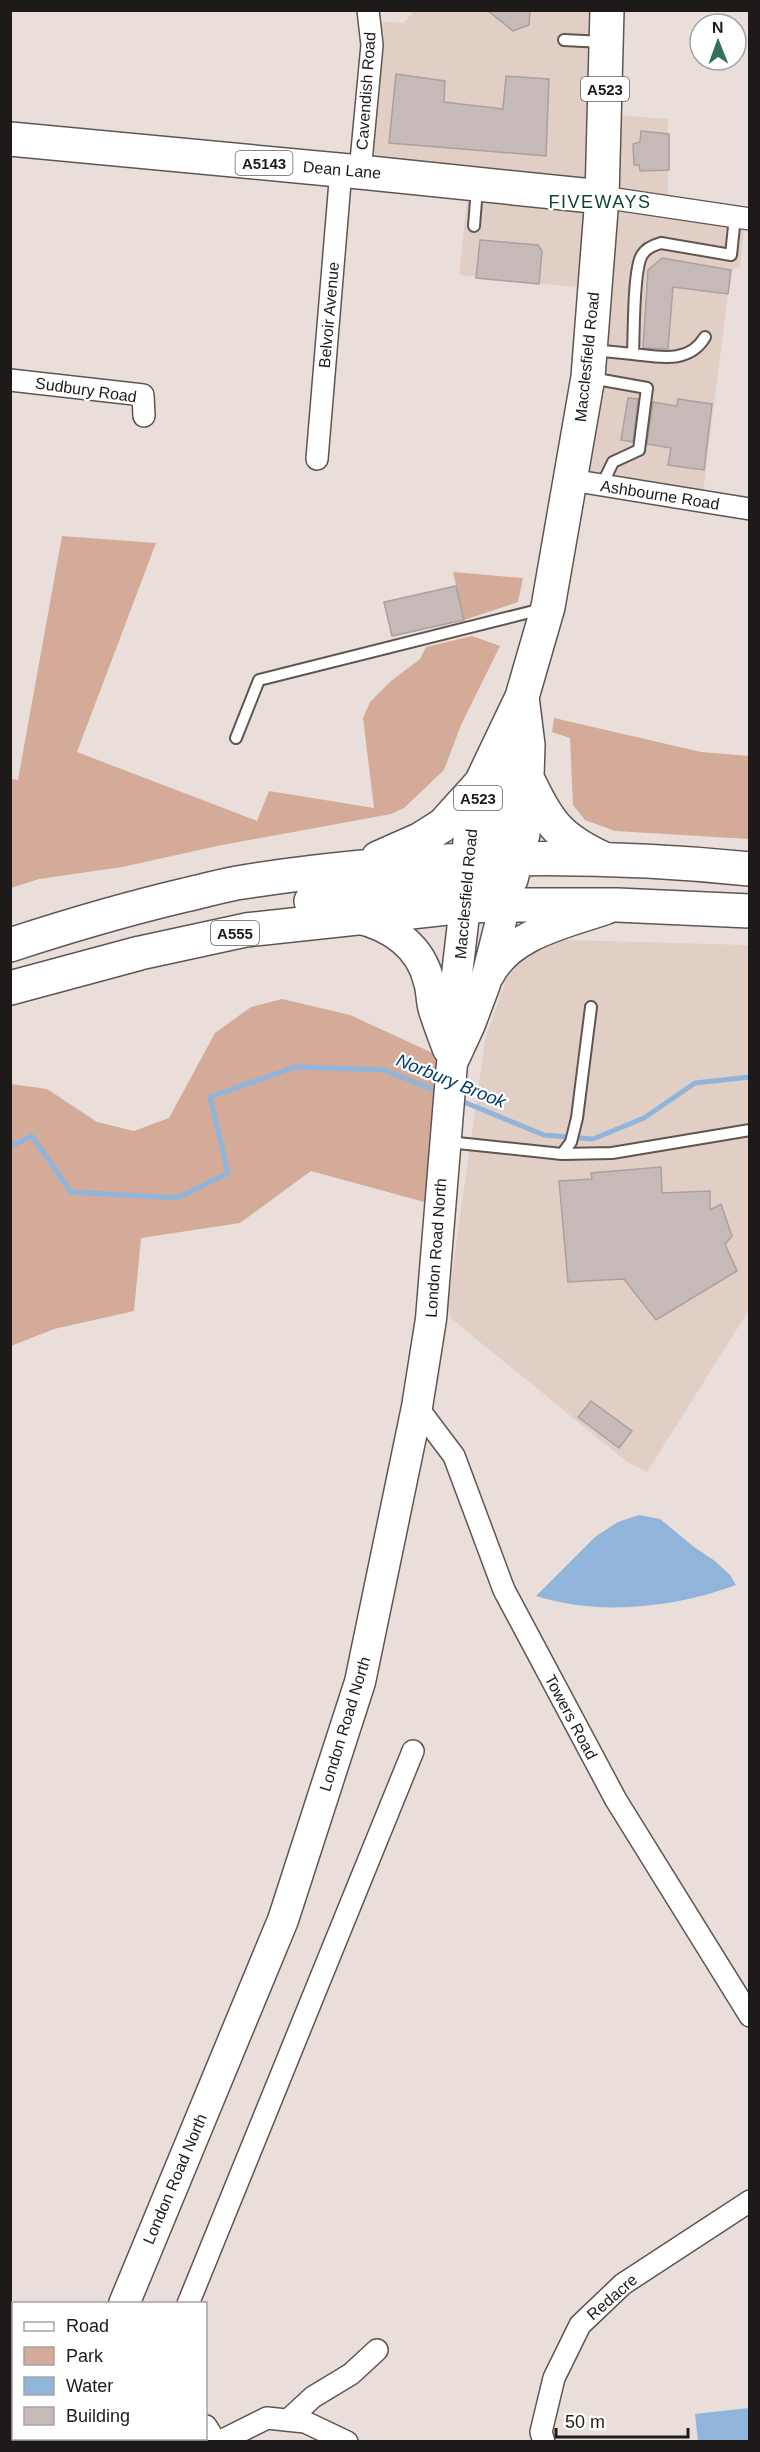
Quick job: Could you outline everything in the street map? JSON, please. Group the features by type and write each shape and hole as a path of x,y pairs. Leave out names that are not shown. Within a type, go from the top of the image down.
{"main road":[{"name":"Macclesfield Road","path":"450,1063 470,1024 485,984 488,882 471,829 481,783 523,707 548,607 587,483 589,364 602,197 607,26"},
{"name":"Dean Lane","path":"10,140 351,171 602,197"},
{"name":"Macclesfield Road","path":"450,1063 488,882 523,834 528,745 523,707"},
{"path":"488,882 513,741 523,707"},
{"path":"527,776 540,805 557,830 581,848 603,858"},
{"path":"354,868 421,840 443,825 481,783"},
{"name":"A555","path":"10,988 140,953 246,930 357,918 488,882 603,858 666,860 750,869"},
{"name":"A555","path":"10,945 131,908 241,882 354,868 488,882 617,905 750,911"},
{"path":"79,924 218,915 393,889 488,882 635,883 750,891"},
{"path":"485,984 495,964 509,950 547,929 617,905"},
{"path":"357,918 371,921 398,935 418,956 429,982 433,1008 450,1063"},
{"name":"London Road North","path":"125,2302 283,1920 360,1682 417,1407 431,1319 450,1063"}],"street":[{"name":"Cavendish Road","path":"351,171 372,45 368,10"},
{"name":"Belvoir Avenue","path":"316,459 351,171"},
{"path":"602,197 742,218"},
{"name":"Sudbury Road","path":"10,380 143,395 144,416"},
{"name":"Ashbourne Road","path":"587,483 750,509"},
{"name":"Towers Road","path":"417,1407 454,1456 504,1590 616,1800 750,2016"},
{"path":"189,2302 413,1751"},
{"name":"Redacre","path":"544,2442 541,2432 554,2378 580,2325 623,2284 750,2201"},
{"path":"288,2420 314,2397 351,2374 377,2350"},
{"path":"207,2427 218,2442 267,2418 288,2420 305,2422 347,2442"}],"lane":[{"path":"564,40 607,26"},
{"path":"474,226 478,184"},
{"path":"633,354 638,264 642,255 654,244 661,243 731,255 742,218"},
{"path":"589,364 633,354 677,357 697,348 705,337"},
{"path":"587,483 613,462 639,450 647,388 589,364"},
{"path":"236,738 259,680 548,607"},
{"path":"562,1154 571,1142 577,1118 591,1007"},
{"path":"445,1131 562,1154 612,1153 750,1130"}],"shaded area":[{"path":"414,11 607,11 604,114 668,119 668,206 745,219 740,267 731,270 702,501 571,480 595,289 459,275 469,183 360,172 370,25 386,22 404,23"},
{"path":"564,940 749,945 749,1310 647,1472 627,1462 452,1319 447,1308 485,1040 507,977 521,961 534,951 548,943"}],"green space":[{"path":"62,536 156,543 77,752 257,821 269,791 374,808 363,718 370,702 391,681 420,659 426,647 472,636 500,646 461,725 444,770 404,808 391,814 222,845 122,867 39,879 11,888 11,779 18,780"},
{"path":"453,572 523,578 518,602 464,620"},
{"path":"554,718 701,752 749,756 749,839 615,831 585,820 573,805 570,738 552,732"},
{"path":"282,999 350,1015 448,1060 439,1206 311,1171 240,1223 141,1238 134,1311 54,1329 11,1346 11,1084 47,1089 97,1122 134,1131 169,1118 215,1033 251,1007"},
{"path":"64,2440 182,2441 63,2442"}],"water":[{"path":"639,1515 660,1519 715,1561 730,1575 736,1585 687,1599 636,1607 585,1606 536,1596 595,1537 618,1522"},
{"path":"749,2408 749,2441 698,2441 695,2414"}],"building":[{"path":"487,10 530,10 529,25 513,31"},
{"path":"396,74 445,81 444,102 503,109 506,76 549,79 546,156 389,143"},
{"path":"641,131 669,134 669,170 640,171 639,165 634,165 633,144 640,142"},
{"path":"480,240 538,245 542,251 539,284 476,278"},
{"path":"662,258 731,270 728,294 673,287 668,349 643,348 648,270"},
{"path":"628,398 638,399 633,442 621,440"},
{"path":"678,399 712,404 704,470 668,465 671,448 647,444 653,402 677,406"},
{"path":"456,586 464,620 392,636 384,602"},
{"path":"661,1167 662,1193 710,1191 710,1210 721,1204 732,1236 725,1244 737,1271 656,1320 624,1279 568,1282 559,1181 592,1179 591,1173"},
{"path":"591,1401 632,1431 619,1448 578,1417"}],"waterway":[{"name":"Norbury Brook","path":"10,1147 32,1136 71,1192 177,1198 228,1173 210,1097 295,1067 384,1070 439,1092"},
{"name":"Norbury Brook","path":"459,1100 544,1135 593,1139 644,1118 695,1083 750,1077"}],"district":[{"name":"FIVEWAYS","path":"600,202"}]}
